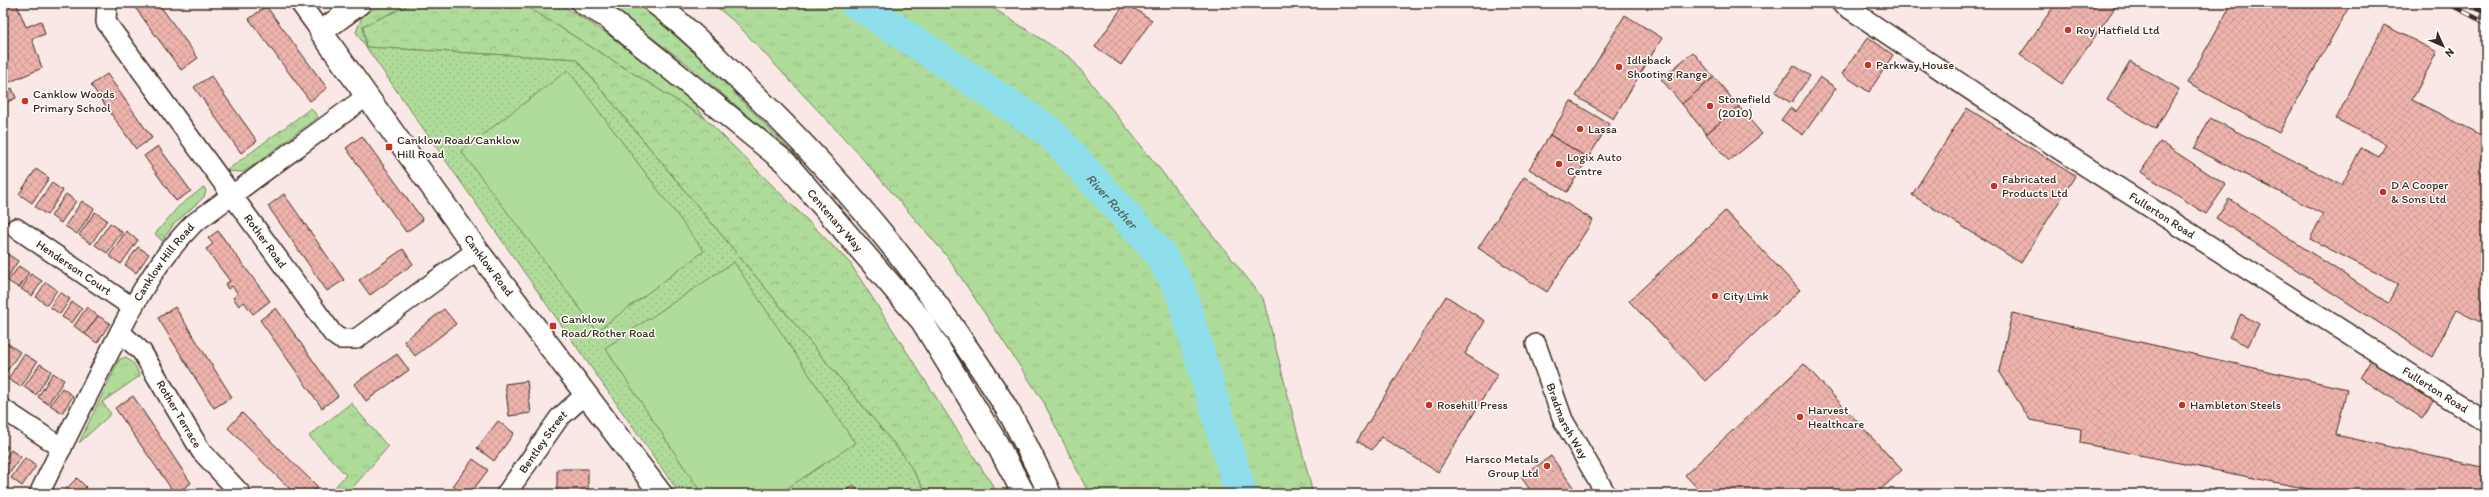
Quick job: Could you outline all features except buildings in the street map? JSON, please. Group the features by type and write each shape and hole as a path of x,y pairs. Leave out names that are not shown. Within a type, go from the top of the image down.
{"main road":[{"path":"321,32 360,3"},
{"name":"Centenary Way","path":"583,3 607,17 785,162 922,321 996,442 1024,494"},
{"path":"655,3 718,59 787,126 836,179 902,258 953,327 992,385 1016,425 1050,494"},
{"name":"Canklow Road","path":"321,32 477,250 661,494"}],"street":[{"name":"Rother Road","path":"108,3 106,22 230,196 327,328 340,339 356,339 477,250"},
{"name":"Canklow Road","path":"300,3 321,32"},
{"name":"Fullerton Road","path":"1842,3 2066,154 2486,422"},
{"name":"Canklow Hill Road","path":"39,494 132,306 155,268 173,244 193,224 367,96"},
{"name":"Henderson Court","path":"16,228 132,306"},
{"name":"Rother Terrace","path":"120,332 142,352 201,451 241,494"},
{"name":"Bradmarsh Way","path":"1536,344 1563,420 1606,494"},
{"name":"Bentley Street","path":"506,494 559,418 585,395"},
{"path":"3,409 62,448"}],"green space":[{"path":"382,3 413,3 363,26 366,47 356,32 362,17"},
{"path":"413,3 521,3 706,119 850,263 998,494 927,494 904,456 576,59 366,47 363,26"},
{"path":"521,3 558,3 606,33 685,94 706,119"},
{"path":"605,3 636,3 646,10 698,56 801,161 687,64"},
{"path":"712,3 985,3 1071,58 1263,298 1313,494 1089,494 1043,401 946,255 855,150 736,23"},
{"path":"366,47 576,59 904,456 927,494 680,494"},
{"path":"568,70 704,251 597,331 461,151"},
{"path":"311,108 318,117 254,165 243,172 226,171"},
{"path":"204,187 206,191 204,197 174,224 162,241 155,234 178,207"},
{"path":"734,262 855,443 779,494 702,494 605,348"},
{"path":"125,357 134,364 140,376 102,402 111,414 79,443 119,360"},
{"path":"351,403 388,447 347,494 328,494 346,475 309,436"}],"waterway":[{"name":"River Rother","path":"856,3 1050,132 1161,255 1180,289 1241,494"}],"railway":[{"path":"2447,3 2486,23"},
{"path":"2468,3 2486,12"}],"place":[{"name":"Roy Hatfield Ltd","path":"2068,30"},
{"name":"Parkway House","path":"1868,65"},
{"name":"Idleback Shooting Range","path":"1619,67"},
{"name":"Canklow Woods Primary School","path":"25,101"},
{"name":"Stonefield (2010)","path":"1710,106"},
{"name":"Lassa","path":"1580,129"},
{"name":"Canklow Road/Canklow Hill Road","path":"389,147"},
{"name":"Logix Auto Centre","path":"1559,164"},
{"name":"Fabricated Products Ltd","path":"1994,186"},
{"name":"D A Cooper & Sons Ltd","path":"2383,192"},
{"name":"City Link","path":"1715,296"},
{"name":"Canklow Road/Rother Road","path":"553,326"},
{"name":"Rosehill Press","path":"1429,405"},
{"name":"Hambleton Steels","path":"2182,405"},
{"name":"Harvest Healthcare","path":"1800,417"},
{"name":"Harsco Metals Group Ltd","path":"1547,466"}]}
